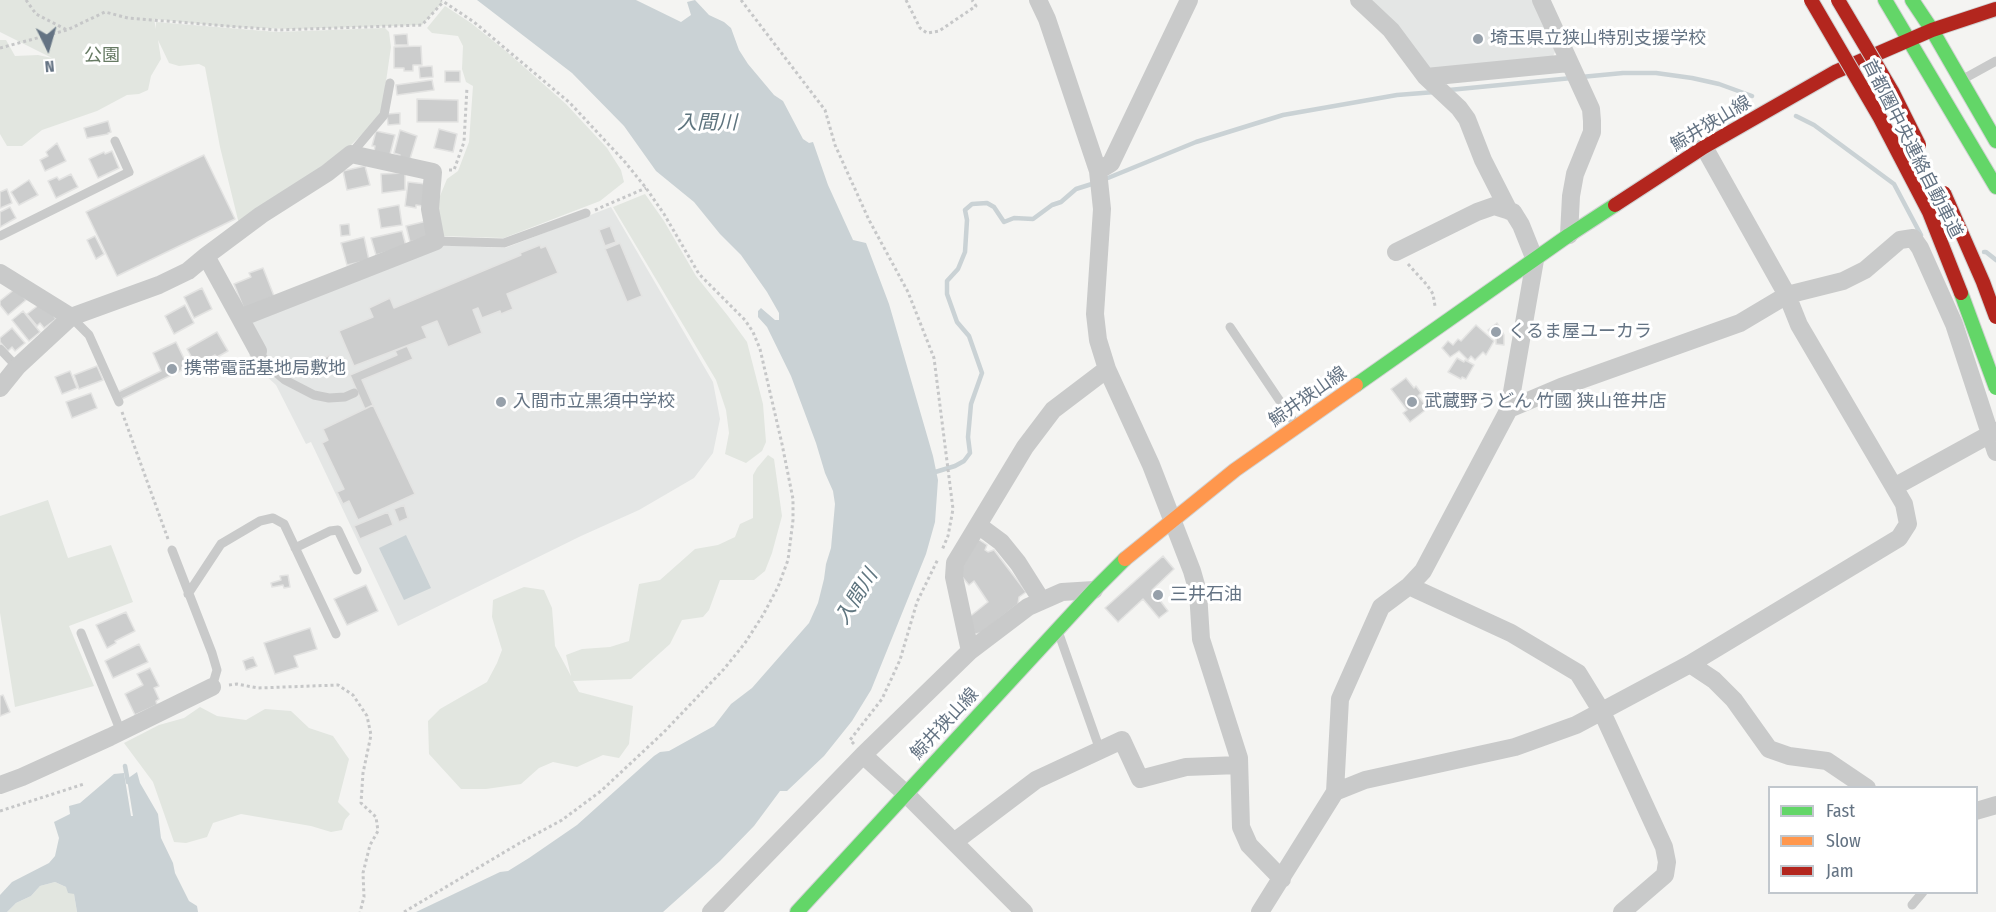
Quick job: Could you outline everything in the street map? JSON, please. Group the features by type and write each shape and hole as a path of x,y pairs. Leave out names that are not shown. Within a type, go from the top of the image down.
{"main road":[{"name":"首都圏中央連絡自動車道","path":"1811,0 1880,118 1929,212 1996,388"},
{"name":"首都圏中央連絡自動車道","path":"1838,0 1892,91 1927,160"},
{"path":"1885,0 1996,187"},
{"path":"1912,0 1962,80 1996,141"},
{"name":"鯨井狭山線","path":"796,912 1094,590 1134,550 1235,470 1569,235 1704,147 1835,72 1932,30 1996,9"},
{"name":"首都圏中央連絡自動車道","path":"1937,180 1983,282 1996,318"}],"street":[{"path":"1038,0 1047,19 1098,171 1102,209 1095,314 1098,340 1107,369 1151,465 1192,571 1198,592 1201,639 1233,735 1239,765 1241,827 1249,844 1282,879"},
{"path":"1098,171 1111,162 1190,0"},
{"path":"1359,0 1391,30 1426,77 1467,119 1509,211"},
{"path":"1541,0 1591,109 1593,121 1592,132 1575,174 1571,196 1569,235"},
{"path":"1426,77 1574,73"},
{"path":"1335,792 1365,780 1515,747 1576,725 1690,664 1899,538 1908,524 1904,504 1799,325 1788,296 1704,147"},
{"path":"0,388 17,367 71,317 159,285 188,271 261,215 351,154 433,172 430,208 436,241 240,318"},
{"path":"1260,912 1335,792 1340,699 1381,607 1409,586 1423,571 1509,409 1535,260 1521,225 1513,212 1494,206 1396,252"},
{"path":"1509,409 1561,387 1740,323 1788,296 1843,281 1865,270 1900,240 1913,238 1920,248 1954,324 1993,433 1996,452"},
{"path":"206,256 258,351"},
{"path":"0,273 71,317"},
{"path":"970,651 954,577 955,563 1025,447 1053,410 1107,369"},
{"path":"1894,487 1993,433"},
{"path":"978,525 1001,542 1018,562 1042,601"},
{"path":"1409,586 1511,633 1578,673 1602,712 1664,848 1667,862 1665,875 1622,912"},
{"path":"711,912 863,755 970,651 1028,607 1062,592 1094,590"},
{"path":"1690,664 1714,680 1769,749 1789,756 1827,761 1864,786"},
{"path":"0,785 121,732 212,687"},
{"path":"954,842 1036,780 1122,740 1140,779 1186,766 1239,765"},
{"path":"863,755 1024,912"},
{"path":"1978,811 1996,805"}],"lane":[{"path":"1962,80 1996,61"},
{"path":"351,154 384,115 390,83"},
{"path":"0,236 129,172 115,141"},
{"path":"436,241 504,243 586,213"},
{"path":"71,317 89,335 118,402"},
{"path":"1230,327 1297,427"},
{"path":"0,349 17,367"},
{"path":"258,351 272,369 285,380 306,392 329,398 345,397 354,393"},
{"path":"188,594 221,544 260,521 273,518 284,524 336,634"},
{"path":"295,548 330,531 338,530 357,570"},
{"path":"172,550 217,670 212,687"},
{"path":"1058,629 1100,750"},
{"path":"81,633 121,732"},
{"path":"1911,905 1921,894"}],"path":[{"path":"26,0 36,14 67,30"},
{"path":"741,0 825,110 835,145 851,182 908,292 934,358 953,510 948,536 917,602 900,660 882,699 850,740 863,755"},
{"path":"906,0 920,28 927,33 939,31 976,6 972,0"},
{"path":"0,48 67,30 105,12 128,18 277,30 422,25 442,1 474,22 570,103 646,188 699,274 745,320 753,332 760,349 782,444 793,499 793,520 788,560 778,587 745,643 717,677 601,791 562,820 404,912"},
{"path":"433,172 454,170 464,142 466,87"},
{"path":"586,213 646,188"},
{"path":"1396,252 1418,274 1433,294 1437,328"},
{"path":"118,402 172,550"},
{"path":"212,687 237,684 258,688 338,685 353,695 367,716 371,735 363,773 361,803 376,818 378,831 370,845 363,873 364,897 360,912"},
{"path":"0,812 84,784"}],"shaded area":[{"name":"埼玉県立狭山特別支援学校","path":"1366,0 1534,0 1556,50 1551,60 1427,70"},
{"name":"入間市立黒須中学校","path":"611,207 713,382 720,419 713,453 694,478 639,510 398,626 311,442 306,444 276,385 249,355 264,347 249,321 441,245 505,248"}],"green space":[{"name":"公園","path":"0,0 440,0 443,2 422,25 292,29 230,27 154,19 156,29 156,22 277,32 385,28 389,32 391,47 381,116 349,147 239,224 220,147 205,67 199,64 179,66 169,63 158,40 161,59 151,76 148,90 139,94 127,95 97,111 42,130 22,146 7,146 0,134 0,40 6,40 15,56 38,55 52,58 0,32"},
{"path":"445,6 471,23 507,52 566,104 607,148 621,170 624,182 600,201 504,238 440,236 435,208 447,179 458,171 469,142 473,86 466,82 462,69 463,46 458,36 432,33 427,28"},
{"path":"645,194 664,221 696,276 747,342 763,404 766,442 762,451 746,463 725,454 729,433 726,410 716,380 613,207"},
{"path":"768,455 774,459 782,516 765,571 754,580 720,580 709,610 703,617 682,620 670,644 631,679 573,681 579,692 633,706 629,744 619,758 603,755 577,767 553,762 539,768 521,784 486,789 461,789 429,754 428,721 440,709 487,682 502,650 492,617 493,600 524,587 544,590 552,608 555,646 571,676 566,655 582,649 610,647 629,641 639,584 660,580 695,549 718,545 735,537 740,524 753,518 753,475"},
{"path":"48,500 68,558 111,545 133,602 69,626 94,686 15,707 0,613 0,516"},
{"path":"200,707 217,716 246,720 265,709 291,711 309,728 333,736 349,759 338,802 350,814 342,830 331,832 311,826 241,814 213,823 207,837 186,843 174,842 153,782 124,743 159,725 184,718"},
{"path":"55,882 74,894 77,912 7,912 16,903 31,896 40,886"}],"water":[{"name":"入間川","path":"477,0 636,0 681,22 691,15 687,2 695,0 709,15 731,28 739,50 748,64 774,95 783,101 803,139 809,143 813,142 828,185 853,240 866,243 889,304 938,480 935,522 926,554 871,690 852,721 824,756 787,791 780,791 754,826 720,861 663,912 416,912 500,872 508,871 529,858 577,825 654,756 660,752 669,751 714,726 731,704 752,688 809,623 818,603 831,548 835,504 833,491 791,376 767,327 758,317 758,311 761,308 775,320 779,320 779,313 741,255 694,202 656,171 624,126 572,73"},
{"path":"406,535 431,588 404,600 379,548"},
{"path":"137,772 140,783 158,814 161,838 173,863 175,873 189,901 197,906 198,912 77,912 74,894 68,893 66,887 55,882 40,886 31,896 16,903 7,912 0,912 0,895 12,882 49,863 55,856 59,838 54,822 70,814 69,806 80,803 114,774 124,773 131,816 133,816 127,779"}],"building":[{"path":"407,34 408,45 395,45 394,35"},
{"path":"421,46 422,65 413,65 413,71 394,68 394,47"},
{"path":"432,66 433,77 420,78 419,67"},
{"path":"445,71 460,71 460,82 445,82"},
{"path":"432,80 434,90 397,95 396,85"},
{"path":"417,99 458,100 458,122 417,122"},
{"path":"400,113 400,124 388,125 387,114"},
{"path":"108,121 111,132 87,138 84,128"},
{"path":"439,129 457,134 453,152 434,148"},
{"path":"400,130 417,136 409,162 394,153"},
{"path":"376,131 395,135 389,158 374,152 375,146 372,146"},
{"path":"57,143 66,161 45,171 40,160 48,156 46,152"},
{"path":"112,151 119,168 98,178 89,159"},
{"path":"204,155 235,219 117,276 86,212"},
{"path":"365,166 370,185 347,190 343,171"},
{"path":"405,173 405,190 382,193 381,174"},
{"path":"71,174 78,187 56,198 48,181 57,177 59,180"},
{"path":"29,180 38,195 19,205 11,192"},
{"path":"408,182 426,184 423,206 416,205 416,208 405,206"},
{"path":"7,189 12,203 0,208 0,192"},
{"path":"399,205 402,225 381,228 378,209"},
{"path":"10,207 16,218 0,227 0,212"},
{"path":"427,221 431,236 410,242 406,226"},
{"path":"349,224 350,235 341,236 340,225"},
{"path":"610,226 616,242 605,246 599,230"},
{"path":"402,231 406,246 376,255 371,238"},
{"path":"95,236 104,254 96,259 87,240"},
{"path":"364,237 369,260 347,265 341,243"},
{"path":"620,243 642,296 627,302 605,249"},
{"path":"540,245 541,248 546,246 558,273 507,294 513,309 482,318 478,308 473,310 482,333 448,347 437,321 422,327 427,338 354,366 339,331 373,317 369,308 390,298 394,308"},
{"path":"263,268 274,296 244,309 234,284 251,277 249,273"},
{"path":"16,288 26,300 8,315 0,305 0,301"},
{"path":"202,288 212,309 194,318 184,297"},
{"path":"40,304 47,307 56,319 44,328 40,323 37,326 27,314"},
{"path":"185,305 194,323 174,334 165,316"},
{"path":"23,311 40,332 29,341 12,320"},
{"path":"1497,323 1504,335 1504,345 1496,344 1496,338 1488,330"},
{"path":"1476,325 1494,341 1486,355 1483,352 1475,360 1471,356 1468,360 1459,351 1450,357 1442,348 1448,341 1453,345 1458,339 1461,341"},
{"path":"12,328 25,343 15,351 12,347 8,351 0,342 0,338"},
{"path":"217,332 228,351 196,365 187,349"},
{"name":"携帯電話基地局敷地","path":"176,342 188,367 122,399 118,392 161,371 153,353"},
{"path":"407,346 413,359 362,380 373,405 365,409 350,375 397,355 395,351"},
{"path":"330,355 333,364 320,369 316,361"},
{"path":"1457,358 1474,365 1466,379 1462,377 1461,379 1448,372"},
{"path":"97,366 103,380 79,389 74,375"},
{"path":"70,371 77,388 62,394 55,377"},
{"name":"武蔵野うどん 竹國 狭山笹井店","path":"1406,378 1414,388 1416,386 1421,393 1418,396 1428,408 1410,422 1403,413 1407,410 1391,389"},
{"path":"91,393 97,408 72,418 66,402"},
{"path":"373,405 415,494 358,520 349,501 343,504 337,492 344,489 322,443 328,440 323,429"},
{"path":"404,505 408,518 399,522 394,509"},
{"path":"388,512 393,525 360,539 354,526"},
{"path":"978,539 987,545 985,550 988,552 994,550 1026,592 1019,597 1018,604 981,633 975,634 968,618 988,602 974,581 969,585 958,572"},
{"path":"1163,556 1174,569 1152,590 1168,611 1159,618 1143,599 1118,622 1105,608"},
{"path":"288,575 290,587 284,588 283,585 272,587 271,583 281,580 280,576"},
{"path":"366,585 378,611 347,625 334,599"},
{"path":"126,612 135,631 115,641 116,643 107,648 96,625"},
{"path":"310,628 317,649 294,656 298,667 275,674 264,643"},
{"path":"139,644 148,662 113,678 105,661"},
{"path":"253,657 257,666 246,670 243,661"},
{"path":"150,668 159,686 154,688 159,699 156,701 157,705 135,715 125,694 143,685 137,674"},
{"path":"3,695 10,712 0,716 0,696"}],"waterway":[{"path":"1581,77 1656,73 1719,84 1752,96"},
{"path":"1449,90 1572,78"},
{"path":"1103,180 1196,142 1283,115 1397,95 1435,92"},
{"path":"1796,116 1814,125 1894,184 1921,235"},
{"path":"932,473 955,466 964,461 970,453 968,437 971,404 982,373 969,336 957,322 947,294 947,281 958,269 965,252 967,220 965,210 972,204 987,203 994,207 1004,222 1014,218 1033,219 1052,205 1061,202 1076,189 1095,183"},
{"path":"1984,252 1996,260"},
{"path":"125,766 128,782"}],"traffic: fast":[{"path":"1885,0 1996,187"},
{"path":"1912,0 1932,30 1996,141"},
{"path":"1356,385 1615,205"},
{"path":"1961,293 1996,388"},
{"path":"797,912 1125,559"}],"traffic: slow":[{"path":"1125,559 1235,470 1356,385"}],"traffic: jam":[{"path":"1811,0 1880,118 1929,212 1961,293"},
{"path":"1838,0 1892,91 1919,145"},
{"path":"1615,205 1704,147 1835,72 1932,30 1996,9"},
{"path":"1944,193 1996,317"}],"place":[{"name":"埼玉県立狭山特別支援学校","path":"1478,39"},
{"name":"くるま屋ユーカラ","path":"1496,332"},
{"name":"携帯電話基地局敷地","path":"172,369"},
{"name":"入間市立黒須中学校","path":"501,402"},
{"name":"武蔵野うどん 竹國 狭山笹井店","path":"1412,402"},
{"name":"三井石油","path":"1158,595"}]}
